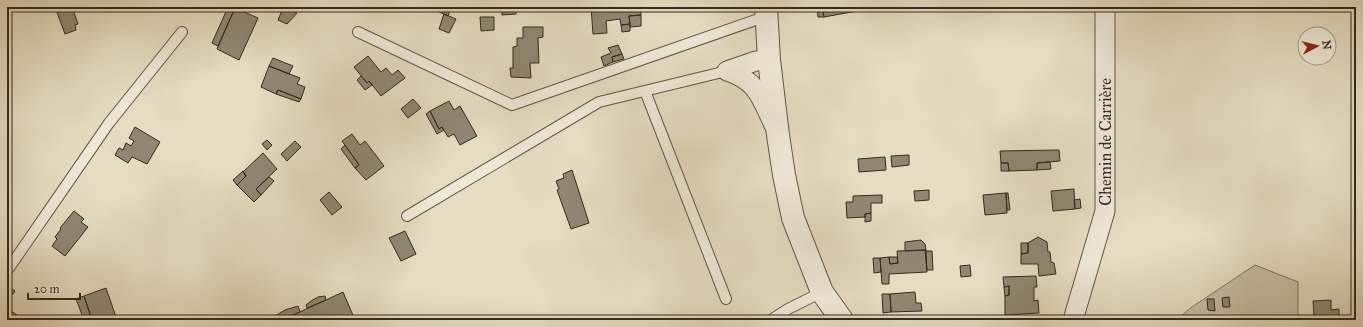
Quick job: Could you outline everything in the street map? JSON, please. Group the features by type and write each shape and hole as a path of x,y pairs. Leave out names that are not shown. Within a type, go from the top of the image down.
{"street":[{"name":"Chemin de Carrière","path":"1073,320 1105,211 1105,7"},
{"path":"767,11 769,60 778,135 784,175 793,218 822,292 842,320"},
{"path":"727,71 756,61 769,60"},
{"path":"727,71 741,76 760,94 778,135"}],"lane":[{"path":"358,32 512,105 767,11"},
{"path":"7,271 109,124 182,32"},
{"path":"407,216 599,102 727,71"},
{"path":"645,90 726,299"},
{"path":"771,320 788,309 822,292"}],"shaded area":[{"path":"1255,265 1298,282 1298,320 1177,320 1189,309"}],"building":[{"path":"55,7 72,7 78,24 75,25 76,30 65,34"},
{"path":"228,7 235,8 218,46 212,43"},
{"path":"429,7 451,7 448,16"},
{"path":"501,7 516,7 516,14 502,15"},
{"path":"591,7 640,7 641,15 629,16 630,24 621,25 620,19 606,21 607,33 593,34"},
{"path":"817,7 822,7 824,17 818,17"},
{"path":"822,7 857,7 857,11 824,17"},
{"path":"235,8 258,18 239,60 217,49"},
{"path":"283,8 297,13 287,24 278,20"},
{"path":"444,14 456,19 449,33 439,29"},
{"path":"641,15 641,26 630,27 629,16"},
{"path":"480,17 494,17 494,30 481,31"},
{"path":"630,24 630,31 622,32 621,25"},
{"path":"523,27 543,27 543,37 538,38 539,63 530,63 531,78 511,77 510,68 513,68 513,47 517,46 517,38 523,38"},
{"path":"618,45 622,54 612,57 613,62 604,66 601,57 611,53 608,48"},
{"path":"622,54 624,59 613,62 612,57"},
{"path":"368,56 381,72 386,68 392,75 398,70 405,78 381,96 369,81 367,83 354,67"},
{"path":"273,58 293,66 289,74 269,66"},
{"path":"269,66 300,78 297,84 305,87 301,99 278,90 276,94 261,87"},
{"path":"361,76 367,83 369,81 372,85 365,90 357,80"},
{"path":"278,90 301,99 299,102 276,94"},
{"path":"413,99 421,108 408,118 401,109"},
{"path":"449,101 454,110 460,106 477,136 460,145 454,134 448,137 442,127 439,129 430,111"},
{"path":"430,111 439,129 442,127 444,130 437,134 426,114"},
{"path":"135,127 160,142 147,164 132,157 128,163 115,155 119,148 123,150 126,143 131,146 134,141 129,138"},
{"path":"352,134 360,145 365,141 384,166 366,180 355,168 359,165 342,141"},
{"path":"267,140 272,145 267,150 262,144"},
{"path":"295,141 301,147 287,161 281,154"},
{"path":"345,145 359,165 355,168 341,149"},
{"path":"1059,150 1060,161 1037,163 1037,170 1009,171 1008,163 1001,163 1000,151"},
{"path":"263,153 277,169 256,189 261,195 254,202 237,185 246,176 243,172"},
{"path":"909,155 909,165 892,167 891,156"},
{"path":"885,157 886,170 859,172 858,159"},
{"path":"1050,162 1051,169 1037,170 1037,163"},
{"path":"1001,163 1008,163 1009,171 1001,171"},
{"path":"572,170 589,223 571,229 557,190 559,189 556,181 564,178 563,174"},
{"path":"243,171 246,176 237,185 233,180"},
{"path":"269,177 274,181 261,195 256,189"},
{"path":"1074,189 1075,209 1053,211 1051,191"},
{"path":"929,190 929,200 915,201 914,191"},
{"path":"329,192 342,207 332,215 320,200"},
{"path":"1006,193 1008,193 1010,210 1007,210"},
{"path":"1006,193 1007,213 985,215 983,195"},
{"path":"882,195 882,203 871,203 871,213 865,214 865,217 847,218 846,202 853,202 853,196"},
{"path":"1080,199 1081,208 1075,209 1074,200"},
{"path":"74,211 84,219 81,222 88,227 65,256 52,246 57,239 55,237 61,229 60,228"},
{"path":"871,213 871,221 865,222 865,214"},
{"path":"405,231 416,254 401,261 389,238"},
{"path":"1038,237 1047,242 1048,252 1050,252 1051,262 1054,263 1056,274 1039,276 1038,264 1021,264 1021,254 1028,253 1028,243"},
{"path":"921,240 925,244 926,250 905,251 905,242"},
{"path":"1021,243 1028,243 1028,253 1021,254"},
{"path":"926,250 927,272 889,274 889,284 882,284 880,258 889,257 890,264 898,263 897,251"},
{"path":"925,251 932,251 933,270 927,270"},
{"path":"889,257 897,257 898,263 890,264"},
{"path":"873,258 880,258 881,272 874,273"},
{"path":"970,265 971,276 961,277 960,266"},
{"path":"1036,276 1037,287 1034,287 1034,301 1038,300 1039,313 1005,315 1005,296 1009,295 1009,286 1004,287 1003,277"},
{"path":"8,286 15,291 7,302 7,288"},
{"path":"1009,286 1009,295 1005,296 1004,287"},
{"path":"106,288 117,320 92,320 84,296"},
{"path":"343,292 355,320 282,320 326,300"},
{"path":"915,292 916,303 921,303 922,311 891,312 890,294"},
{"path":"882,294 890,294 891,312 883,313"},
{"path":"84,296 92,320 84,320 76,299"},
{"path":"325,296 326,300 307,308 306,305 311,301 318,297"},
{"path":"1229,297 1230,307 1223,307 1222,298"},
{"path":"1207,299 1214,299 1215,311 1208,310"},
{"path":"1331,300 1331,310 1339,309 1339,320 1308,320 1308,316 1314,315 1313,301"},
{"path":"298,306 300,312 282,320 277,320 275,316 285,310"},
{"path":"7,308 24,320 7,320"}]}
